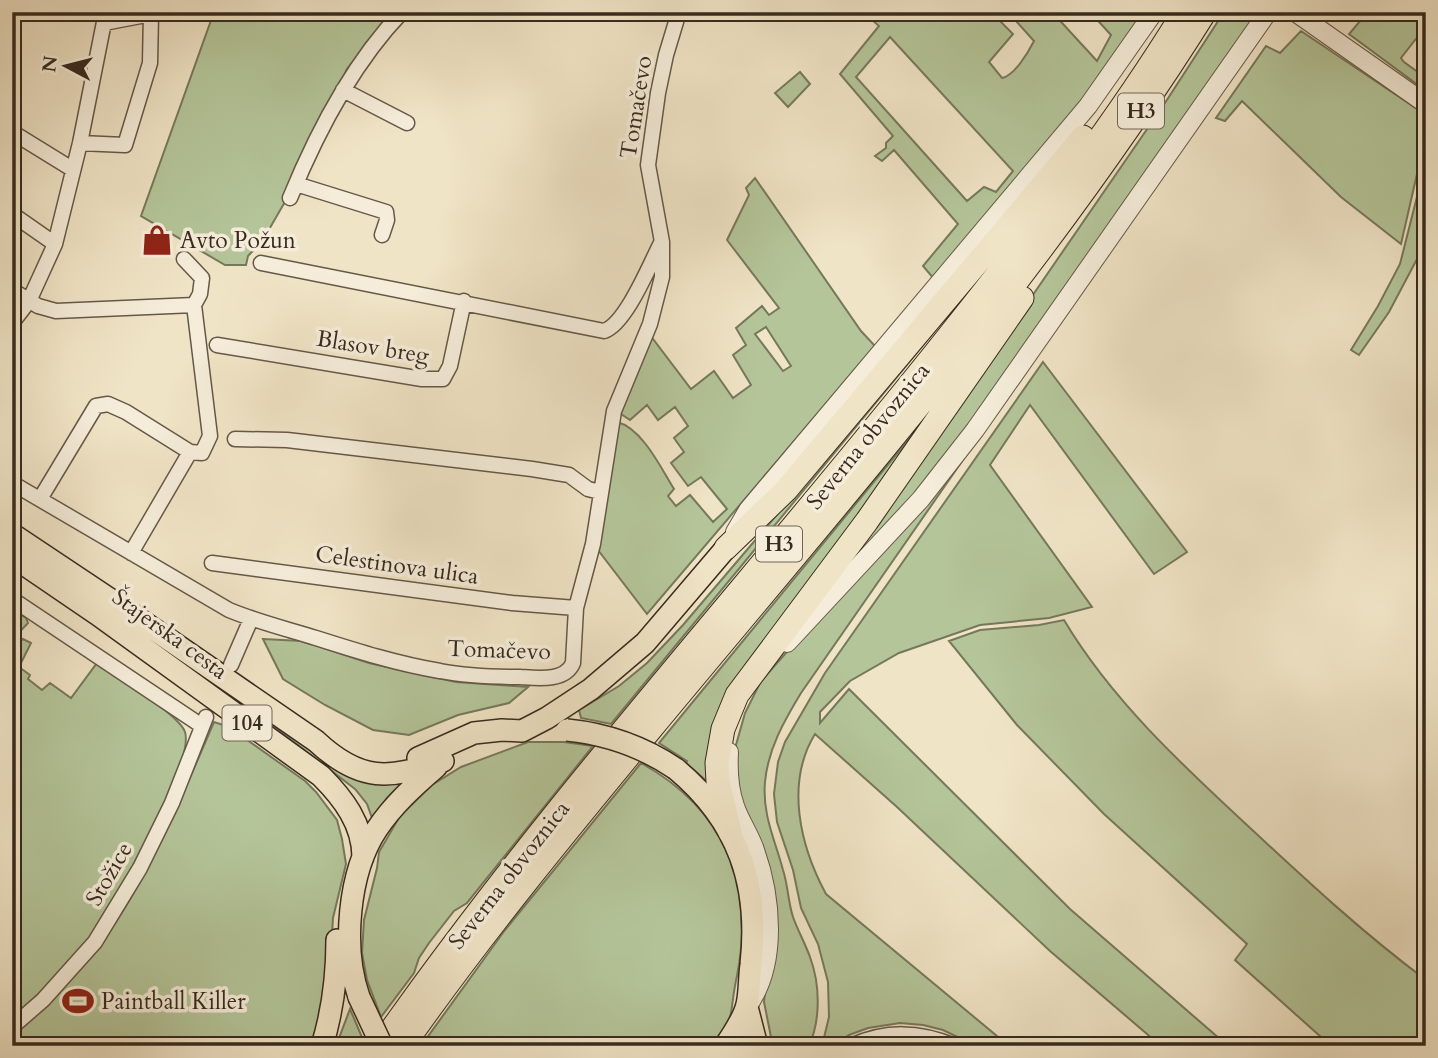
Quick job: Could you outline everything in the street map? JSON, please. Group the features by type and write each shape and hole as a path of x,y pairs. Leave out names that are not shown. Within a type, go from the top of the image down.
{"highway":[{"name":"Severna obvoznica","path":"381,1046 441,961 549,823 904,394 1023,243 1084,161 1184,12"},
{"name":"Severna obvoznica","path":"403,1046 476,945 538,866 1021,277 1147,102 1205,12"},
{"path":"726,548 786,490 1078,144 1137,65 1169,37"},
{"path":"730,832 718,782 717,763 723,729 737,695 867,522 1063,240 1074,206"}],"main road":[{"name":"Štajerska cesta","path":"12,534 316,741 335,759 376,774 411,771 443,761"},
{"path":"322,1046 336,982 341,897 351,872 363,856 376,830 398,802 443,761 481,744 522,731 572,702 619,667 658,629 726,548"},
{"name":"Štajerska cesta","path":"12,556 321,776 342,799 354,818 361,835 363,856"},
{"name":"Štajerska cesta","path":"316,741 360,759 392,764 411,761 474,733 567,730 604,735 628,743 676,769 704,795 730,832 743,862 752,907 753,946 747,1007"},
{"path":"328,1046 340,1018 350,955 354,899 363,856"},
{"path":"350,955 359,997 381,1046"},
{"path":"725,1046 747,1007"},
{"path":"747,1007 757,1046"}],"street":[{"path":"290,198 342,90 402,12"},
{"name":"Tomačevo","path":"251,619 379,657 437,671 544,677 561,674 572,667 576,608 593,544 614,411 650,324 659,293 662,242 648,165 658,93 679,12"},
{"path":"726,548 747,510 1088,106 1154,12"},
{"path":"747,1007 761,985 767,913 758,859 735,806 729,779 728,753 744,704 759,677 780,650 903,520 975,430 1268,12"},
{"path":"1295,12 1426,104"},
{"path":"12,323 29,301 55,244 80,143 105,17 151,14 150,63 125,145 80,143"},
{"path":"342,90 407,124"},
{"path":"12,132 72,169"},
{"path":"296,184 386,212 382,236"},
{"path":"12,214 55,244"},
{"path":"261,263 464,301 594,330 609,329 628,306 662,242"},
{"path":"40,499 96,406 102,403 126,412 190,452 202,453 210,436 194,305 200,294 202,278 184,258"},
{"path":"12,290 29,301 56,310 194,305"},
{"name":"Blasov breg","path":"217,345 422,379 443,379 450,366 464,301"},
{"path":"235,439 287,440 544,471 569,475 588,489 600,492"},
{"path":"131,553 190,452"},
{"path":"12,483 229,611 251,619 231,665"},
{"name":"Celestinova ulica","path":"212,562 512,603 576,608"},
{"name":"Stožice","path":"12,599 204,722 172,803 140,868 95,943 43,1000 12,1027"},
{"path":"851,1046 871,1038 904,1033 924,1035 955,1046"}],"green space":[{"path":"214,12 394,12 347,69 286,200 263,240 248,256 246,265 225,265 141,216"},
{"path":"863,12 991,12 1013,34 989,62 1002,78 1016,69 1034,41 1008,12 1052,12 1097,61 1111,35 1090,12 1147,12 1085,99 934,279 923,266 958,224 894,150 882,161 875,156 886,148 886,143 893,136 840,74 879,26","holes":["890,37 1013,171 996,192 984,187 967,201 856,77"]},
{"path":"1224,12 1258,12 941,464 831,588 1163,106"},
{"path":"1426,12 1426,26 1401,58 1426,78 1426,91 1349,34 1367,13"},
{"path":"1301,31 1426,115 1426,144 1401,244 1341,197 1242,101 1225,121 1216,118 1266,46 1280,53"},
{"path":"800,72 810,84 788,107 775,93"},
{"path":"1426,161 1426,242 1389,312 1359,355 1351,350 1400,264"},
{"path":"755,178 861,331 875,346 647,614 598,550 617,422 643,440 674,489 668,496 676,506 690,495 713,522 727,509 701,477 688,486 671,463 684,452 674,438 688,426 675,407 658,420 647,405 630,420 621,414 621,410 650,335 691,389 714,371 733,398 751,385 733,355 746,345 736,328 762,306 769,315 779,308 727,240 749,195 746,188","holes":["766,327 791,366 783,371 755,334"]},
{"path":"981,275 611,724 581,718 579,710 619,686 647,663 683,625"},
{"path":"1043,362 1187,552 1154,574 1030,405 990,465 1092,607 1049,618 980,625 899,653 850,681 820,712 820,723 849,689 1070,909 1228,1046 1161,1046 1050,951 815,734 800,773 798,794 803,835 826,894 1009,1046 976,1046 943,1030 900,1023 868,1028 849,1035 833,1046 822,1046 829,1017 828,982 818,944 801,908 793,870 777,822 774,794 778,762 785,742 825,673"},
{"path":"942,399 747,671 710,784 686,763 687,761 659,743"},
{"path":"981,434 801,693 773,747 765,782 767,816 785,876 793,917 813,967 818,1002 816,1024 809,1046 777,1046 771,1037 764,1002 771,943 733,775 736,745 745,713 761,681"},
{"path":"12,609 26,618 28,623 12,640"},
{"path":"1064,620 1103,677 1173,754 1335,906 1426,980 1426,1046 1331,1046 1235,960 1247,944 1104,814 1017,725 949,641 980,630"},
{"path":"23,639 31,643 19,667 30,675 28,679 42,690 50,683 71,698 97,663 171,715 185,732 185,747 170,794 130,876 109,912 72,960 12,1020 12,649"},
{"path":"263,639 302,641 369,663 456,682 528,687 509,703 458,715 409,735 373,730 283,679"},
{"path":"246,705 345,769 404,781 372,818 367,804 355,789"},
{"path":"214,722 229,727 305,781 337,820 346,864 333,918 331,950 315,1046 12,1046 12,1033 80,970 117,920 149,866"},
{"path":"528,742 564,742 593,746 467,903 454,911 429,943 419,958 414,973 381,1017 367,980 362,953 364,920 379,852 400,816 432,785 461,767"},
{"path":"641,763 670,782 694,803 713,826 727,852 736,880 741,910 737,976 730,1017 713,1046 421,1046 505,930"},
{"path":"350,1009 364,1042 362,1046 336,1046"}],"place":[{"name":"Avto Požun","path":"157,240"},
{"name":"Paintball Killer","path":"78,1001"}]}
